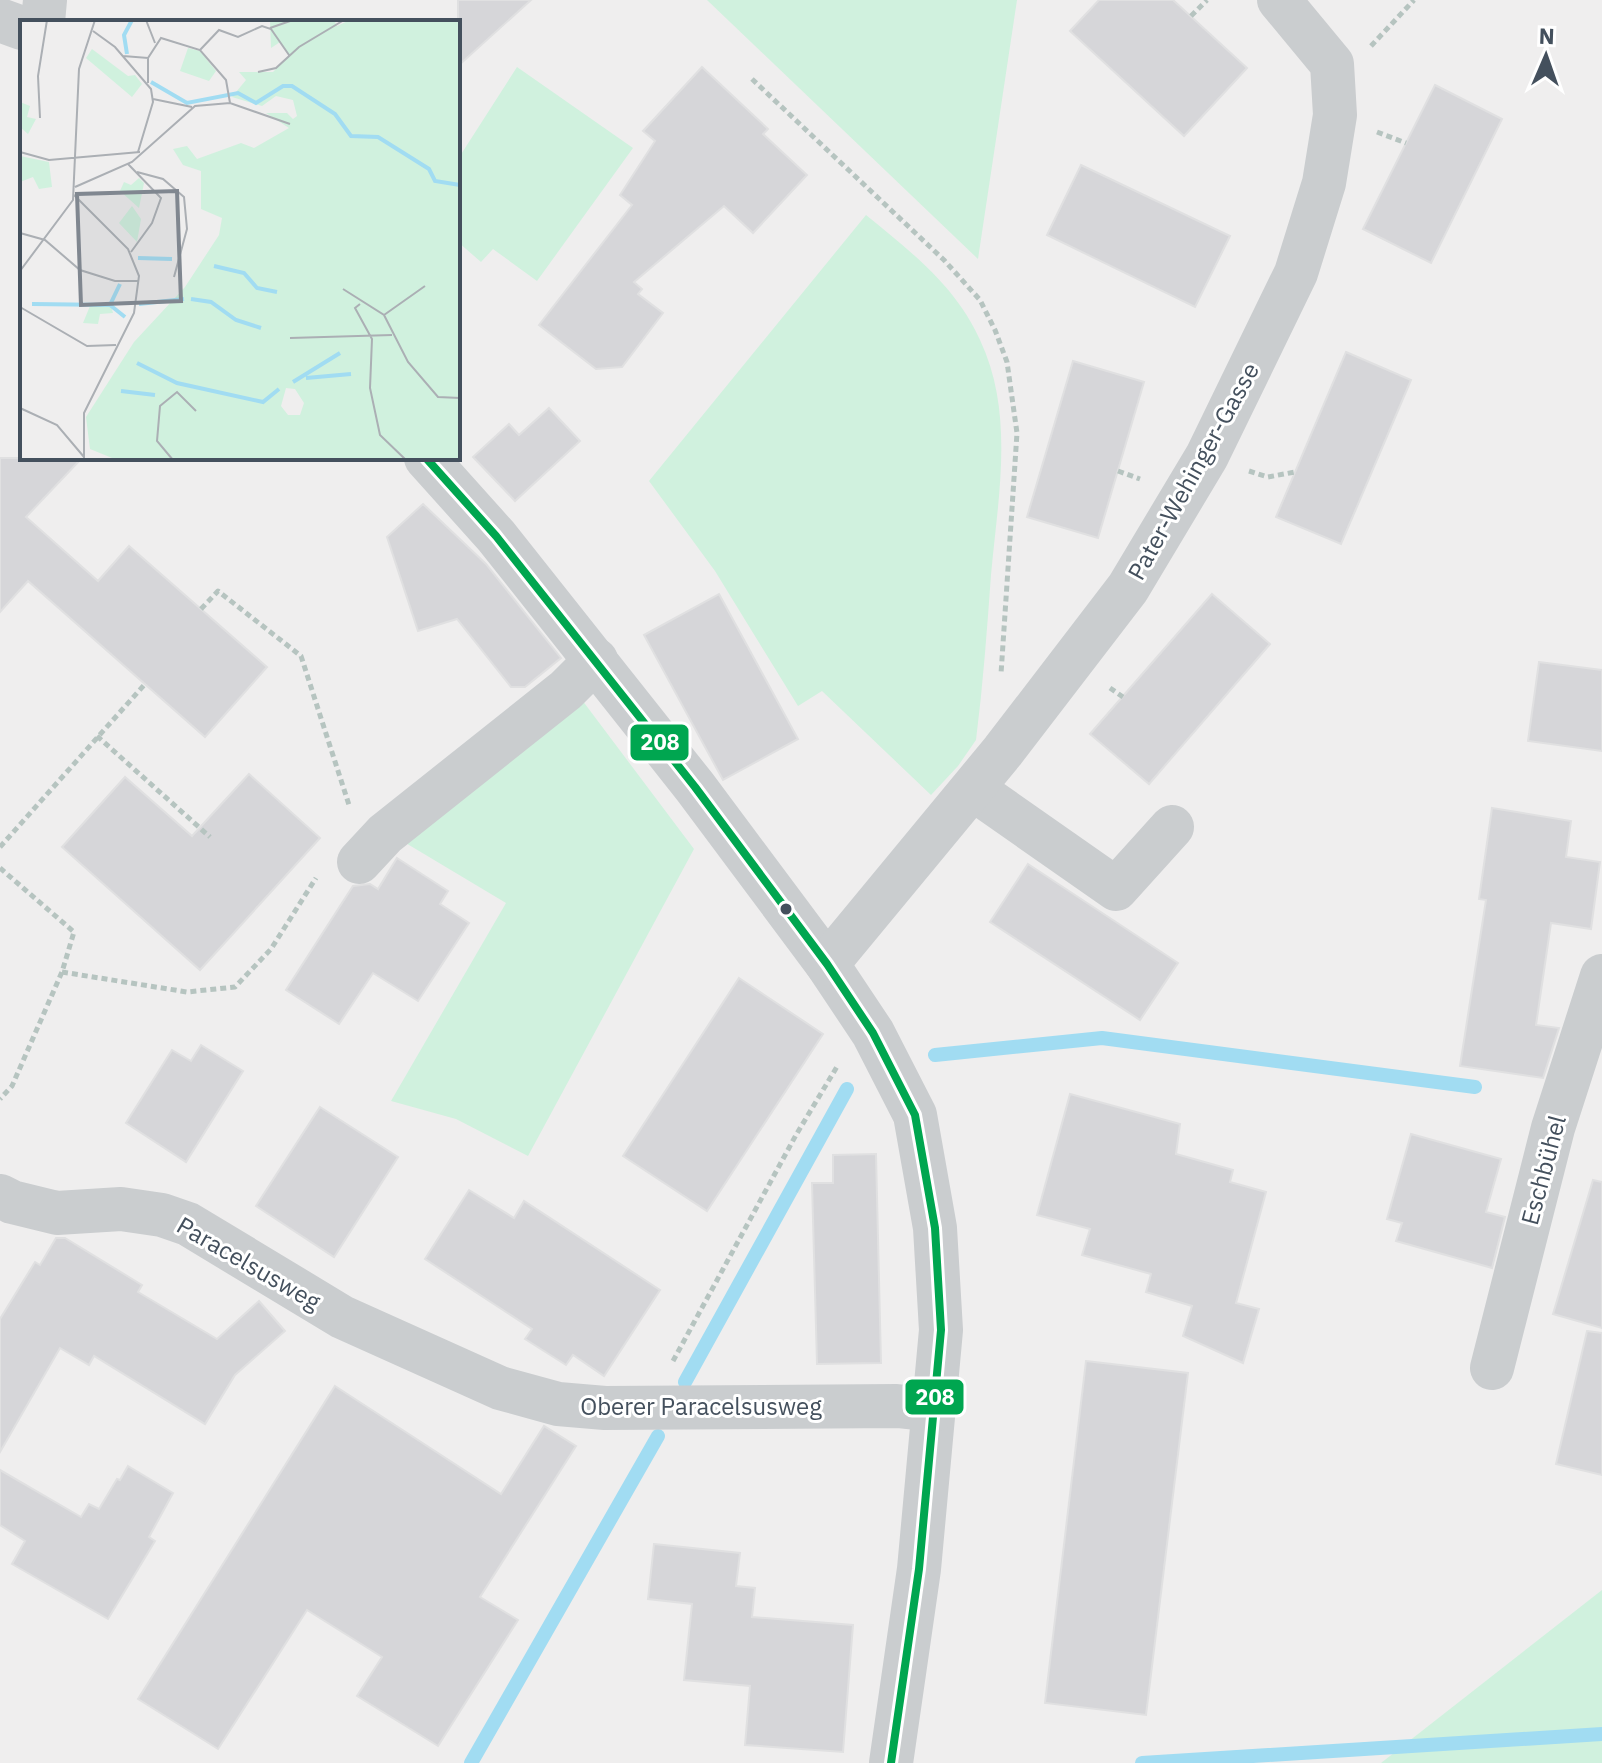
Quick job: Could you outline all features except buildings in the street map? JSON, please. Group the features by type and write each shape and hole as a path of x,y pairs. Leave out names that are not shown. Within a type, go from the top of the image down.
{"street":[{"path":"43,20 45,0"},
{"path":"1279,0 1332,64"},
{"path":"0,20 20,27"},
{"name":"Pater-Wehinger-Gasse","path":"827,964 973,789 1074,661 1128,588 1207,456 1296,273 1324,183 1335,115 1332,64"},
{"path":"428,460 496,536 596,660 827,964 873,1033 915,1115 935,1228 941,1330 919,1569 891,1763"},
{"path":"340,866 385,834 566,690 596,660"},
{"path":"973,789 1116,889 1172,827"},
{"name":"Eschbühel","path":"1492,1368 1553,1128 1602,976"},
{"name":"Paracelsusweg","path":"4,1207 57,1213 121,1209 162,1215 197,1229 342,1317"},
{"name":"Oberer Paracelsusweg","path":"342,1317 500,1388 558,1404 644,1409 897,1406 934,1410"}],"path":[{"path":"1191,16 1207,0"},
{"path":"1332,64 1363,55 1414,0"},
{"path":"752,79 944,260 980,300 995,330 1007,362 1017,433 1001,678"},
{"path":"201,609 218,591 301,656 349,803 348,817"},
{"path":"0,847 145,684"},
{"path":"97,736 210,837"},
{"path":"62,972 187,992 235,987 340,866"},
{"path":"0,868 74,932 62,972 12,1086 0,1099"},
{"path":"644,1409 796,1135 847,1050 873,1033"}],"green space":[{"path":"707,0 1017,0 978,259"},
{"path":"517,67 633,148 537,281 493,249 481,262 460,244 460,156"},
{"path":"866,215 945,286 970,321 991,368 1001,426 1000,486 976,740 958,766 931,795 822,691 798,706 715,571 649,481"},
{"path":"582,700 694,849 528,1156 456,1119 391,1101 506,903 404,842"},
{"path":"1602,1590 1602,1763 1381,1763"}],"waterway":[{"path":"935,1055 1102,1038 1475,1087"},
{"path":"685,1382 847,1089"},
{"path":"471,1763 658,1436"},
{"path":"1142,1763 1602,1734"}],"transit line":[{"name":"208","path":"428,460 496,536 695,787 827,964 873,1033 915,1115 935,1228 941,1330 919,1569 891,1763"}]}
